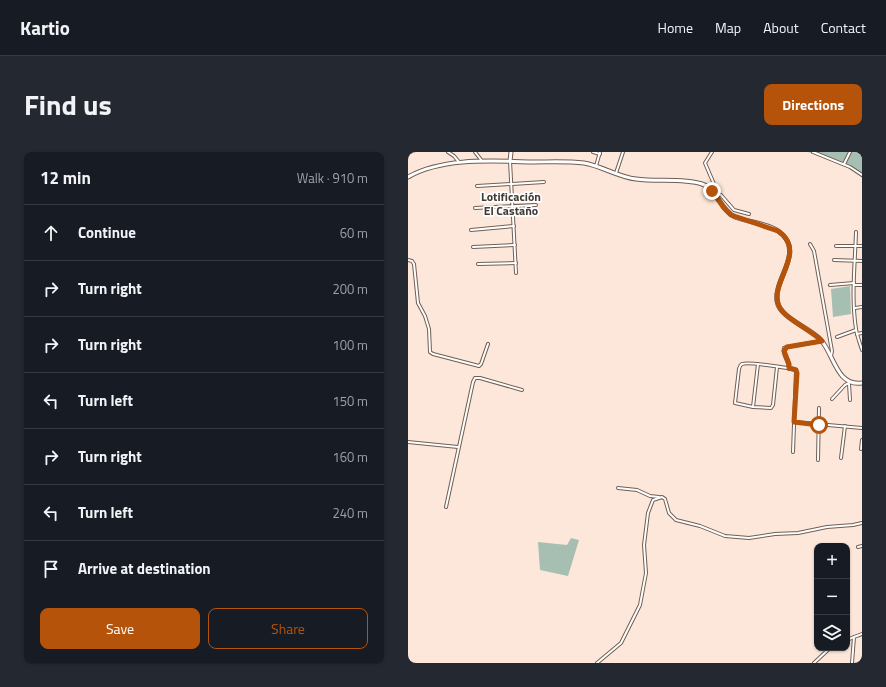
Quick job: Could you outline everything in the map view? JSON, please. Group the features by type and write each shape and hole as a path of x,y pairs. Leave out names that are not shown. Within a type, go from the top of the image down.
{"street":[{"path":"448,152 460,163"},
{"path":"475,152 483,162"},
{"path":"511,152 510,162 516,273"},
{"path":"593,152 600,153 596,166"},
{"path":"616,173 623,152"},
{"path":"712,152 705,163 714,184 713,193"},
{"path":"813,152 844,164 862,175"},
{"path":"844,164 850,152"},
{"path":"408,176 429,168 460,163 566,162 596,166 627,178 697,182 706,185 731,215 778,231 785,238 789,246 789,256 778,293 778,302 782,311 822,341 839,373 850,383"},
{"path":"477,186 544,182"},
{"path":"713,193 721,195 734,210 749,214"},
{"path":"475,208 536,205"},
{"path":"471,230 514,226"},
{"path":"856,232 854,284 856,330 862,350"},
{"path":"810,244 814,251 832,351 831,357"},
{"path":"473,247 515,245"},
{"path":"836,246 862,246"},
{"path":"408,260 412,261 414,264 418,303 425,316 429,329 430,352 479,366 488,344"},
{"path":"834,260 862,261"},
{"path":"478,264 516,263"},
{"path":"830,285 862,285"},
{"path":"855,308 862,307"},
{"path":"838,336 856,330"},
{"path":"857,334 862,333"},
{"path":"789,368 789,364 784,354 784,348 822,341"},
{"path":"777,367 771,408 737,404 734,400 740,366 747,363 789,368 796,370 793,452"},
{"path":"753,406 758,364"},
{"path":"446,507 458,447 475,378 480,378 522,390"},
{"path":"832,399 846,385 850,383 862,382"},
{"path":"850,383 850,400"},
{"path":"818,460 819,408"},
{"path":"794,422 862,428"},
{"path":"841,458 845,426"},
{"path":"861,449 862,440"},
{"path":"408,442 458,447"},
{"path":"618,488 637,490 650,496 665,499 669,513 676,520 700,526 725,536 749,538 798,533 827,527 862,523"},
{"path":"596,663 621,644 640,605 646,572 644,545 648,518 652,502 659,497"},
{"path":"858,547 862,546"},
{"path":"850,639 862,634"},
{"path":"852,663 854,637"},
{"path":"814,663 827,651"}],"green space":[{"path":"808,152 862,152 862,178 858,172"},
{"path":"850,286 851,314 833,317 831,289"},
{"path":"571,538 579,540 568,576 540,570 538,542 567,545"}],"district":[{"name":"Lotificación El Castaño","path":"511,203"}],"route":[{"path":"712,191 727,212 731,215 736,218 778,231 787,241 789,246 789,256 777,297 779,307 787,315 822,341 784,348 784,354 789,364 789,368 796,370 797,373 794,422 819,425"}]}
